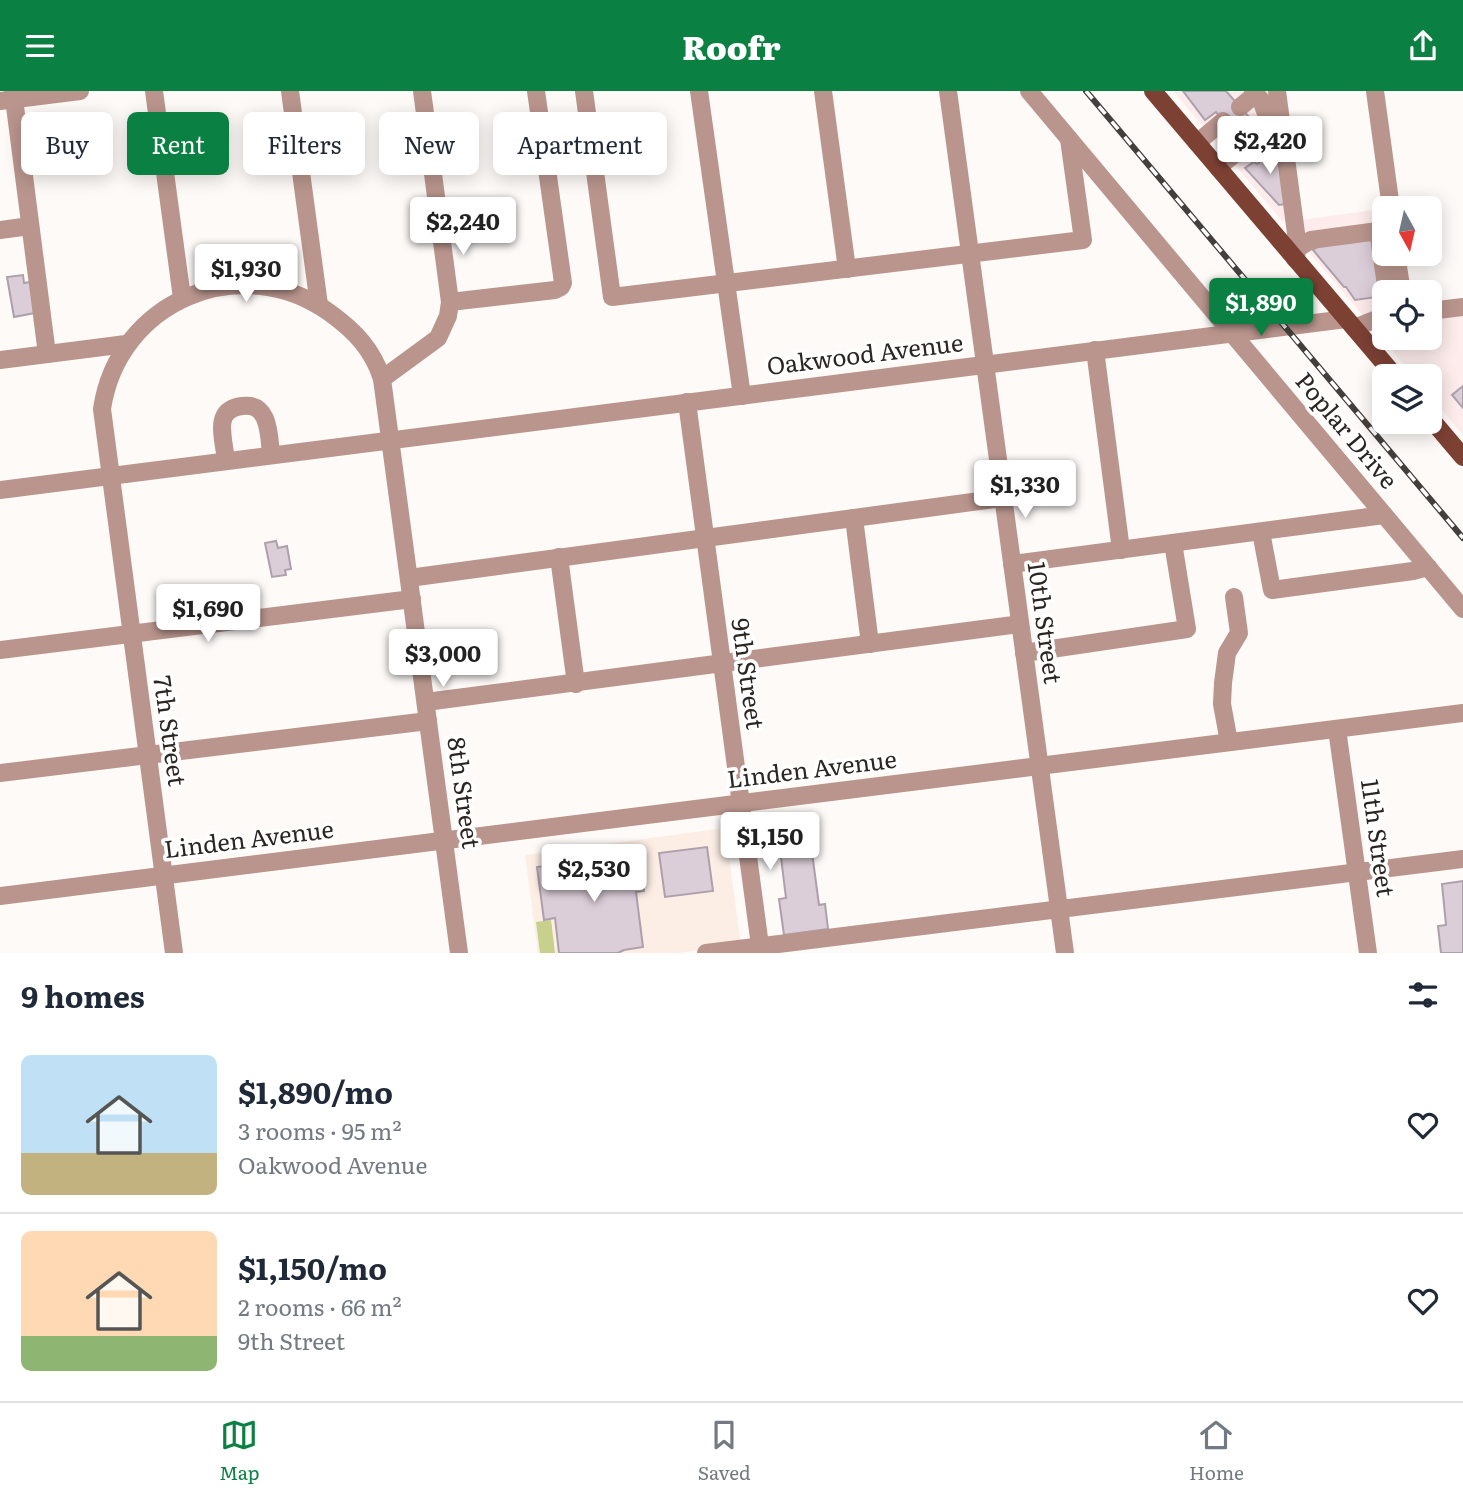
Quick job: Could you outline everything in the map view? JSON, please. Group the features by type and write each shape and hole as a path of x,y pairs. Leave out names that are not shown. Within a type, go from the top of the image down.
{"main road":[{"path":"1153,91 1217,168 1297,253 1350,324 1385,364"},
{"path":"1442,432 1463,457"}],"street":[{"path":"47,354 9,97 80,91"},
{"path":"154,91 182,298"},
{"path":"290,91 319,305"},
{"path":"382,379 438,338 448,316 450,302 422,91"},
{"path":"450,302 555,290 563,283 537,91"},
{"path":"584,91 612,297 1083,240 1069,139"},
{"path":"699,91 741,395"},
{"path":"823,91 847,269"},
{"name":"10th Street","path":"948,91 1065,953"},
{"name":"Poplar Drive","path":"1029,91 1463,609"},
{"path":"1277,91 1297,253"},
{"path":"1375,91 1389,196"},
{"path":"1217,168 1264,129 1268,119 1255,92 1240,107"},
{"path":"1197,143 1223,121"},
{"path":"0,230 30,226"},
{"path":"1297,253 1311,240 1378,231 1385,280"},
{"name":"8th Street","path":"182,298 238,284 267,286 291,293 319,305 344,324 365,345 376,361 382,379 390,435 459,953"},
{"name":"7th Street","path":"174,953 102,409 105,388 126,344 150,320 182,298"},
{"path":"1442,310 1463,307"},
{"name":"Oakwood Avenue","path":"271,455 390,435 687,402 1232,334 1350,324 1372,319"},
{"path":"0,360 126,344"},
{"path":"1096,351 1121,550"},
{"name":"9th Street","path":"687,402 761,950"},
{"path":"0,490 271,455 267,422 263,414 250,406 233,408 224,417 222,423 226,460"},
{"path":"409,577 1002,498"},
{"path":"1012,564 1384,516"},
{"path":"854,518 870,644"},
{"path":"1261,532 1272,590 1427,567"},
{"path":"1024,653 1187,629 1173,543"},
{"path":"559,557 576,684"},
{"path":"1228,742 1222,704 1227,653 1239,633 1234,597"},
{"path":"0,650 412,599"},
{"path":"426,702 1020,624"},
{"name":"Linden Avenue","path":"0,896 1463,713"},
{"path":"0,773 428,721"},
{"name":"11th Street","path":"1338,729 1368,953"},
{"path":"706,953 761,950 1059,909 1463,859"}],"shaded area":[{"path":"1173,91 1270,91 1288,220 1282,221"},
{"path":"1372,210 1372,266 1384,266 1384,280 1372,280 1372,326 1304,246 1300,220"},
{"path":"1463,313 1463,435 1442,410 1442,364 1404,364 1392,350 1442,350 1442,316"},
{"path":"725,828 741,945 678,953 538,953 525,855"}],"green space":[{"path":"551,920 555,953 540,953 536,922"}],"building":[{"path":"1183,91 1226,91 1248,116 1231,130 1216,112 1205,120"},
{"path":"1278,150 1286,204 1279,205 1245,168 1254,162 1257,164"},
{"path":"1372,239 1372,266 1379,266 1381,280 1372,280 1372,298 1355,300 1313,250 1319,246"},
{"path":"23,275 24,283 30,282 35,313 14,317 7,277"},
{"path":"1463,386 1463,408 1452,395"},
{"path":"276,541 278,548 287,546 291,569 285,570 286,575 272,577 265,543"},
{"path":"811,845 819,905 825,904 828,929 784,935 779,899 786,898 780,849"},
{"path":"707,847 713,891 665,897 659,853"},
{"path":"639,854 644,891 636,892 643,947 618,953 559,953 555,918 544,920 537,867"},
{"path":"1463,881 1463,953 1441,953 1438,926 1446,925 1442,884"}],"railway":[{"path":"1086,91 1463,538"}]}
